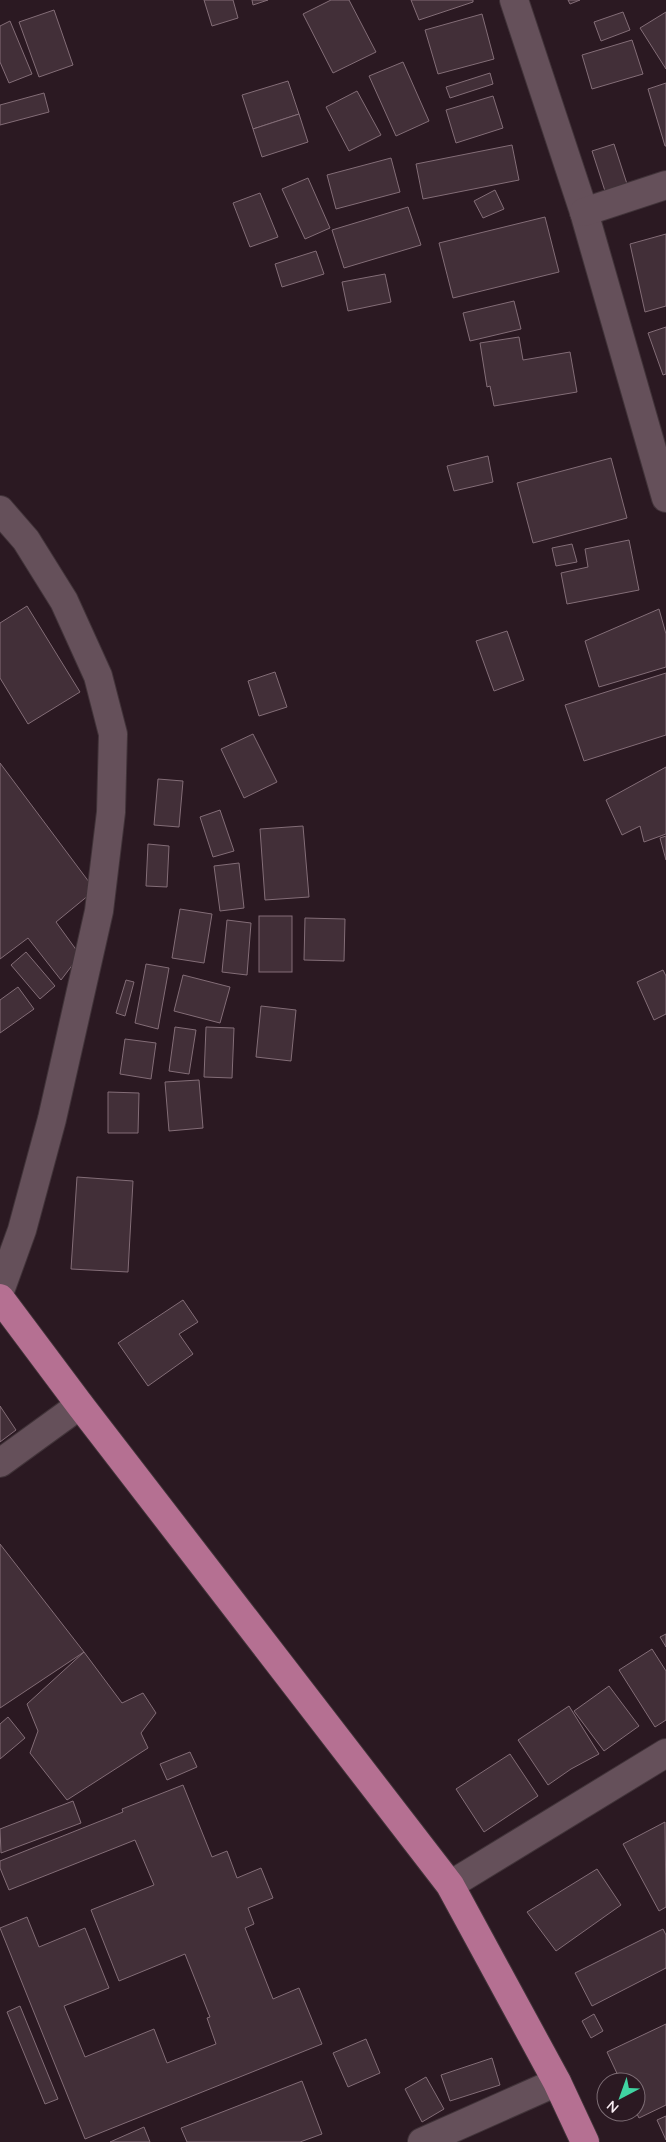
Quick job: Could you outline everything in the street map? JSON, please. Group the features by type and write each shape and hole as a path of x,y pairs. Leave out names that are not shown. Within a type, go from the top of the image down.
{"highway":[{"path":"0,1298 80,1405 450,1885 557,2082 585,2142"}],"street":[{"path":"514,0 584,212 666,498"},
{"path":"584,212 666,185"},
{"path":"0,510 26,540 64,601 98,676 113,734 111,812 99,911 52,1118 22,1230 0,1291"},
{"path":"0,1463 80,1405"},
{"path":"450,1885 666,1753"},
{"path":"422,2142 557,2082"}],"building":[{"path":"204,0 233,0 238,18 212,26"},
{"path":"252,0 268,0 253,5"},
{"path":"331,0 349,0 376,52 333,73 303,14"},
{"path":"411,0 473,0 473,2 419,20"},
{"path":"568,0 580,0 570,4"},
{"path":"54,10 73,65 39,77 19,22"},
{"path":"623,12 630,30 601,41 594,22"},
{"path":"666,12 666,69 640,28"},
{"path":"482,14 494,59 438,74 425,30"},
{"path":"10,21 32,74 9,83 0,62 0,26"},
{"path":"632,40 643,74 592,89 582,55"},
{"path":"403,62 429,121 396,136 369,76"},
{"path":"490,73 493,84 450,98 446,87"},
{"path":"288,81 299,114 253,129 242,95"},
{"path":"666,83 666,146 665,146 648,89"},
{"path":"357,91 381,135 349,151 326,107"},
{"path":"44,93 49,112 0,125 0,105"},
{"path":"493,96 503,128 456,143 446,110"},
{"path":"299,114 308,142 262,157 253,129"},
{"path":"614,144 627,184 605,191 592,151"},
{"path":"512,145 519,180 423,199 416,164"},
{"path":"391,158 400,192 336,209 327,175"},
{"path":"308,178 330,228 305,239 282,189"},
{"path":"495,190 504,209 483,218 474,201"},
{"path":"260,193 278,237 250,247 233,203"},
{"path":"408,207 421,245 344,268 332,230"},
{"path":"545,217 559,272 453,298 439,243"},
{"path":"666,234 666,306 645,312 630,244"},
{"path":"316,251 324,274 282,287 275,264"},
{"path":"385,274 391,302 348,311 342,282"},
{"path":"514,301 521,329 470,341 463,313"},
{"path":"666,327 666,374 663,375 648,333"},
{"path":"519,337 523,360 570,352 577,392 494,406 490,386 487,387 480,343"},
{"path":"488,456 493,482 454,491 447,466"},
{"path":"611,458 627,518 533,543 517,483"},
{"path":"629,540 639,590 567,604 561,573 588,567 585,549"},
{"path":"572,544 577,562 556,566 552,548"},
{"path":"27,606 80,692 28,724 0,678 0,623"},
{"path":"659,609 666,634 666,667 599,687 585,641"},
{"path":"507,631 524,680 494,691 476,641"},
{"path":"275,672 287,707 259,716 248,681"},
{"path":"666,673 666,735 584,761 565,705"},
{"path":"253,734 277,782 244,798 221,749"},
{"path":"0,763 95,890 56,922 80,955 61,980 28,938 0,959"},
{"path":"666,767 666,834 644,842 640,826 622,835 606,800"},
{"path":"158,779 183,781 179,827 154,825"},
{"path":"220,810 234,851 213,857 200,817"},
{"path":"303,826 309,897 265,900 260,829"},
{"path":"666,836 666,860 660,838"},
{"path":"148,844 169,846 167,887 146,886"},
{"path":"239,863 244,908 220,911 214,866"},
{"path":"180,909 212,914 204,963 172,958"},
{"path":"259,916 292,916 292,972 259,972"},
{"path":"305,918 345,919 344,961 304,960"},
{"path":"227,920 251,923 247,975 222,972"},
{"path":"26,952 55,986 40,999 11,965"},
{"path":"146,964 169,968 158,1029 135,1023"},
{"path":"663,970 666,976 666,1014 654,1020 637,982"},
{"path":"183,975 230,987 220,1023 174,1011"},
{"path":"126,980 134,982 125,1016 116,1013"},
{"path":"18,987 34,1009 0,1033 0,1000"},
{"path":"261,1006 296,1010 291,1061 256,1057"},
{"path":"175,1027 196,1030 189,1074 169,1071"},
{"path":"206,1027 234,1028 232,1078 204,1077"},
{"path":"125,1039 156,1043 151,1079 120,1074"},
{"path":"199,1080 203,1128 169,1131 165,1082"},
{"path":"108,1092 139,1093 138,1133 108,1133"},
{"path":"77,1177 133,1181 128,1272 71,1269"},
{"path":"183,1300 198,1322 179,1334 193,1354 148,1386 118,1343"},
{"path":"0,1406 16,1430 0,1442"},
{"path":"0,1544 84,1652 0,1708"},
{"path":"666,1634 666,1647 660,1637"},
{"path":"652,1649 666,1671 666,1720 655,1727 619,1670"},
{"path":"84,1652 122,1703 143,1693 156,1713 141,1733 148,1748 67,1800 30,1753 38,1731 27,1704"},
{"path":"609,1686 639,1726 604,1751 574,1711"},
{"path":"569,1706 599,1754 571,1769 548,1785 518,1740"},
{"path":"8,1717 25,1738 0,1759 0,1724"},
{"path":"190,1752 197,1767 167,1780 160,1764"},
{"path":"510,1754 538,1796 484,1832 456,1789"},
{"path":"183,1785 212,1857 227,1851 237,1878 261,1868 273,1898 248,1908 254,1924 245,1928 273,1999 299,1988 322,2044 85,2139 0,1928 27,1917 39,1947 85,1928 109,1988 64,2006 85,2057 154,2029 167,2063 216,2044 207,2018 210,2017 185,1954 119,1981 91,1910 154,1885 135,1840 9,1890 0,1868 0,1861 123,1812 122,1809"},
{"path":"73,1801 81,1823 1,1853 0,1829"},
{"path":"665,1822 666,1907 659,1911 623,1844"},
{"path":"597,1869 621,1905 556,1951 527,1912"},
{"path":"663,1929 666,1935 666,1968 592,2006 575,1973"},
{"path":"20,2006 58,2099 45,2104 7,2012"},
{"path":"594,2014 603,2031 591,2038 582,2021"},
{"path":"666,2024 666,2105 646,2115 646,2072 616,2072 607,2052"},
{"path":"366,2039 380,2073 348,2087 333,2053"},
{"path":"492,2058 500,2085 450,2101 441,2075"},
{"path":"426,2077 444,2109 422,2122 405,2089"},
{"path":"302,2081 322,2134 300,2142 187,2142 181,2128"},
{"path":"666,2116 666,2140 657,2120"},
{"path":"144,2127 150,2142 110,2142"}]}
